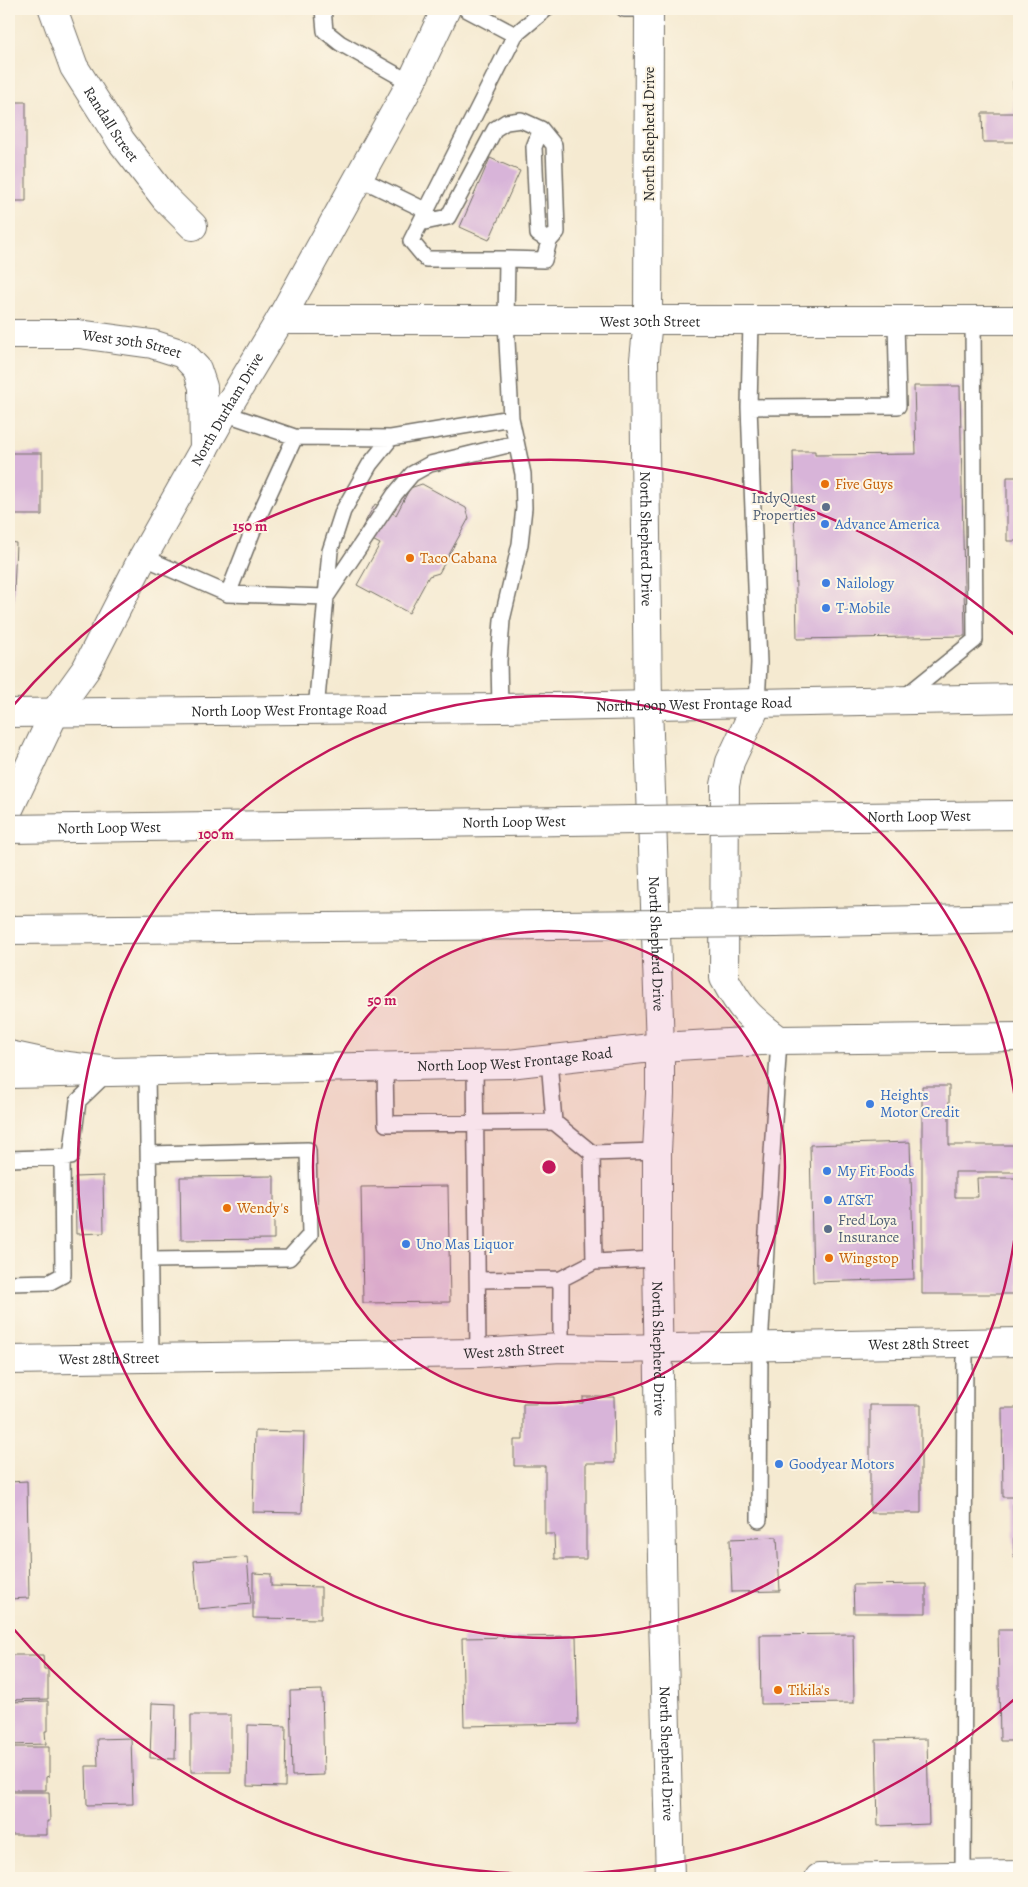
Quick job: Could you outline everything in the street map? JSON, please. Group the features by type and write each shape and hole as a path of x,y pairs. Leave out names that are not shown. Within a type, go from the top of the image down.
{"main road":[{"name":"Randall Street","path":"53,9 74,67 121,141 165,198 193,226"},
{"name":"North Durham Drive","path":"9,809 55,712 86,669 143,557 224,413 280,320 411,83 446,9"},
{"name":"North Shepherd Drive","path":"649,9 648,320 644,360 648,706 660,1047 657,1151 657,1259 662,1617 670,1878"},
{"name":"West 30th Street","path":"280,320 506,322 1019,320"},
{"name":"West 30th Street","path":"9,334 79,334 152,344 183,354 197,369 203,387 204,449"},
{"name":"North Loop West Frontage Road","path":"9,713 316,711 1019,698"},
{"path":"757,704 730,762 725,785 724,978 737,1001 749,1016 779,1040"},
{"name":"North Loop West","path":"9,828 1019,815"},
{"path":"9,930 775,923 1019,918"},
{"name":"North Loop West Frontage Road","path":"9,1074 510,1064 660,1047 779,1040 1019,1037"},
{"path":"9,1055 51,1064 109,1071"},
{"name":"West 28th Street","path":"9,1360 478,1353 561,1348 1019,1342"},
{"path":"819,1878 1019,1875"}],"lane":[{"path":"323,9 325,31 340,43 411,83"},
{"path":"325,31 334,9"},
{"path":"466,9 515,35"},
{"path":"359,178 424,217 448,217 495,129 506,122 521,120 541,129 534,147 538,234 549,241 544,260 426,259 411,241 424,217 515,35 546,9"},
{"path":"624,9 649,9"},
{"path":"500,708 498,661 502,620 520,544 524,508 523,474 511,418 506,322 507,259"},
{"path":"900,700 975,640 973,320"},
{"path":"749,408 898,406 896,321"},
{"path":"751,322 749,408 759,663 757,704"},
{"path":"224,413 295,437 391,438 511,418"},
{"path":"228,594 257,520 295,437"},
{"path":"316,711 330,551 343,511 370,464 391,438"},
{"path":"326,597 395,494 412,474 430,464 516,444"},
{"path":"143,557 228,594 326,597"},
{"path":"759,1520 760,1346 779,1040"},
{"path":"549,1060 554,1122"},
{"path":"475,1065 478,1353"},
{"path":"385,1066 386,1124 554,1122 592,1153 657,1151"},
{"path":"9,1159 71,1157 78,1101 109,1071"},
{"path":"147,1071 151,1357"},
{"path":"149,1154 308,1150 310,1235 288,1258 150,1260"},
{"path":"592,1153 594,1262"},
{"path":"9,1283 50,1282 63,1275 62,1157"},
{"path":"478,1280 561,1279 594,1262 657,1259"},
{"path":"561,1279 561,1348"},
{"path":"963,1876 965,1342"}],"building":[{"path":"1013,81 1019,81 1019,142 983,142 982,113 1014,113"},
{"path":"9,102 26,102 26,201 9,201"},
{"path":"490,158 520,171 489,240 460,227"},
{"path":"914,386 960,386 965,636 797,639 793,451 815,451 815,455 916,454"},
{"path":"9,453 42,453 42,515 9,515"},
{"path":"1007,477 1019,477 1019,541 1007,541"},
{"name":"Taco Cabana","path":"422,484 466,508 469,518 439,573 429,576 409,613 357,585 380,544 359,533 375,504 396,515 410,488"},
{"path":"9,542 16,543 13,617 9,617"},
{"path":"922,1086 949,1086 949,1145 1019,1145 1019,1172 955,1172 955,1197 978,1197 977,1178 1019,1178 1019,1294 922,1294"},
{"path":"910,1142 914,1279 813,1282 810,1145"},
{"path":"103,1176 104,1233 76,1234 75,1177"},
{"name":"Wendy's","path":"274,1176 274,1239 181,1240 180,1177"},
{"name":"Uno Mas Liquor","path":"448,1186 450,1302 363,1303 361,1187"},
{"path":"583,1397 614,1397 615,1463 586,1463 586,1559 555,1559 554,1534 545,1534 545,1466 514,1466 514,1440 523,1440 523,1404 583,1403"},
{"path":"870,1405 921,1405 921,1513 870,1513"},
{"path":"1002,1408 1019,1408 1019,1558 1014,1558 1013,1497 1003,1497"},
{"path":"255,1431 304,1432 302,1513 253,1512"},
{"path":"27,1481 29,1598 9,1599 9,1482"},
{"path":"777,1537 780,1591 732,1592 730,1539"},
{"path":"247,1557 251,1604 198,1609 194,1561"},
{"path":"253,1573 271,1574 271,1586 321,1587 321,1619 253,1618"},
{"path":"926,1584 926,1613 854,1613 853,1585"},
{"path":"998,1630 1019,1630 1019,1741 1000,1741"},
{"path":"853,1634 854,1703 761,1704 760,1635"},
{"path":"576,1636 578,1724 464,1726 462,1638"},
{"path":"9,1655 43,1655 44,1669 48,1669 48,1699 9,1700"},
{"path":"322,1690 324,1775 292,1776 290,1691"},
{"path":"48,1701 48,1731 45,1731 46,1744 9,1745 9,1702"},
{"path":"152,1703 176,1704 175,1759 150,1758"},
{"path":"191,1715 231,1715 231,1772 191,1772"},
{"path":"248,1725 286,1726 285,1787 247,1786"},
{"path":"131,1738 133,1804 87,1805 86,1766 98,1766 97,1739"},
{"path":"927,1739 929,1824 878,1826 876,1740"},
{"path":"9,1747 49,1747 49,1776 46,1777 46,1790 9,1790"},
{"path":"9,1792 49,1792 50,1821 47,1821 47,1835 9,1835"}],"place":[{"name":"Five Guys","path":"825,484"},
{"name":"IndyQuest Properties","path":"826,507"},
{"name":"Advance America","path":"825,524"},
{"name":"Taco Cabana","path":"410,558"},
{"name":"Nailology","path":"826,583"},
{"name":"T-Mobile","path":"826,608"},
{"name":"Heights Motor Credit","path":"870,1104"},
{"name":"My Fit Foods","path":"827,1171"},
{"name":"AT&T","path":"828,1200"},
{"name":"Wendy's","path":"227,1208"},
{"name":"Fred Loya Insurance","path":"828,1229"},
{"name":"Uno Mas Liquor","path":"406,1244"},
{"name":"Wingstop","path":"829,1258"},
{"name":"Goodyear Motors","path":"779,1464"},
{"name":"Tikila's","path":"778,1690"}]}
